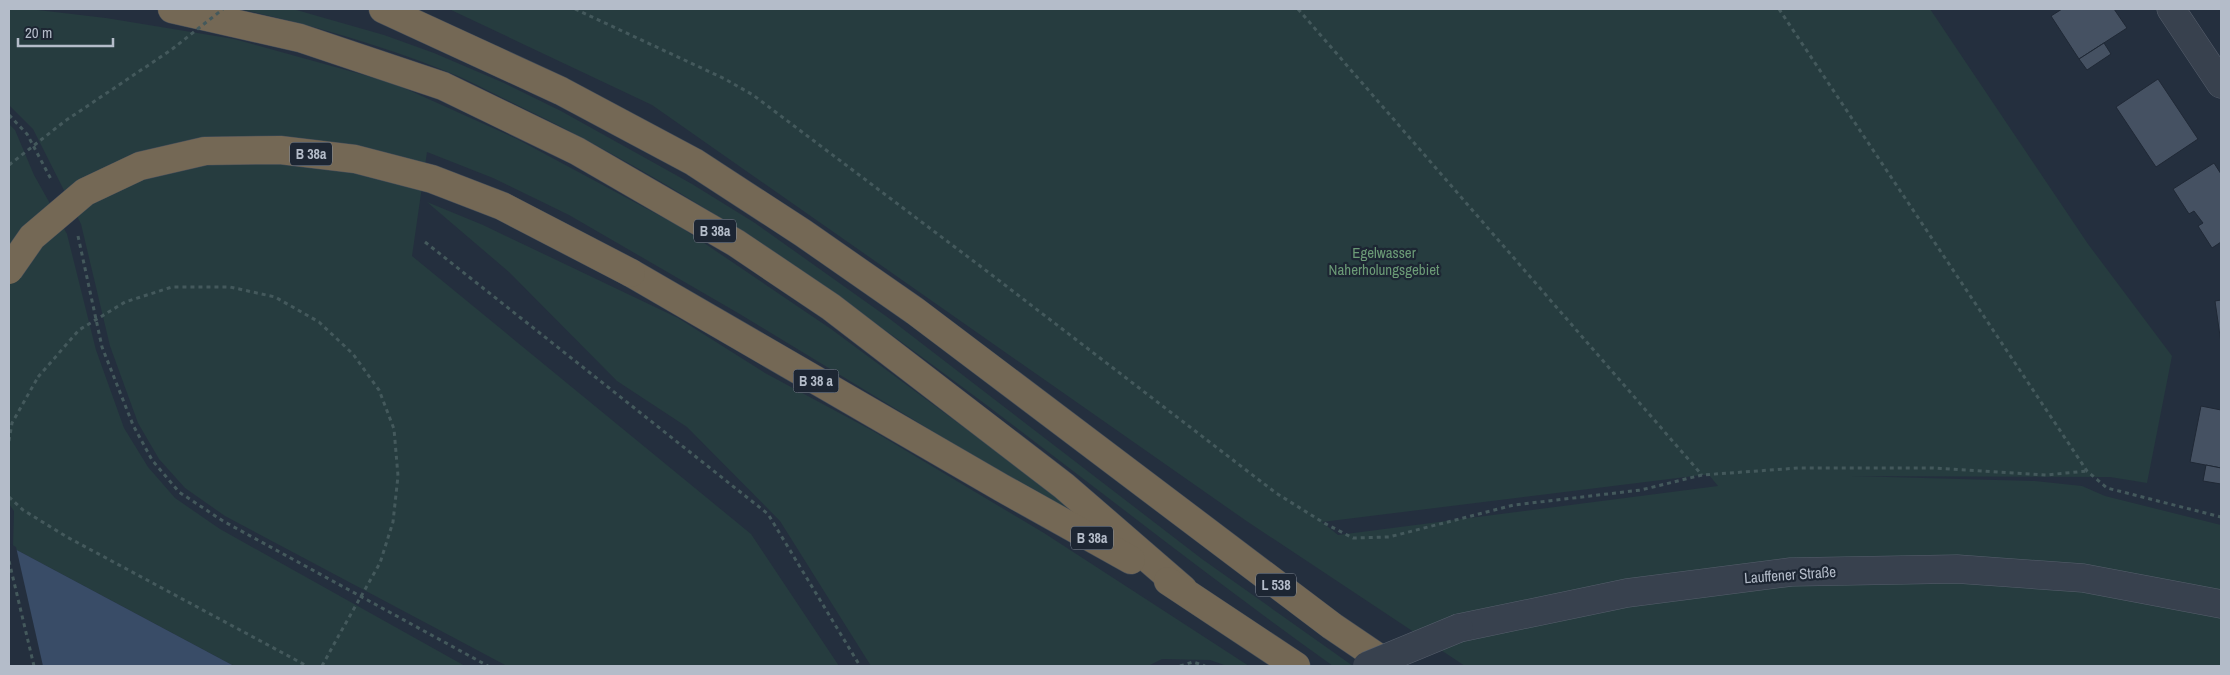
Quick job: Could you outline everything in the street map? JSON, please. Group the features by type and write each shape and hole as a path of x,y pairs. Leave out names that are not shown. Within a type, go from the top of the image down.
{"highway":[{"name":"B 38a","path":"172,9 300,38 443,86 577,151 736,243 831,307 1064,486 1183,589"},
{"name":"L 538","path":"381,9 561,91 694,162 803,233 914,311 1332,626 1391,666"},
{"name":"B 38a","path":"9,270 32,237 85,192 140,166 205,151 280,150 355,159 432,179 502,206 631,273"},
{"name":"B 38 a","path":"631,273 1002,488"},
{"name":"B 38a","path":"1002,488 1183,589"},
{"path":"1183,589 1296,666"}],"street":[{"path":"2171,9 2221,84"},
{"name":"Lauffener Straße","path":"1367,666 1459,628 1627,593 1791,572 1957,569 2073,578 2221,604"}],"path":[{"path":"9,165 65,121 171,50 223,9"},
{"path":"575,9 726,80 753,95 1276,493 1324,523 1353,538 1390,537 1514,505 1641,490 1702,474 1798,468 1933,468 2046,475 2087,471"},
{"path":"1298,9 1702,474"},
{"path":"1779,9 2087,471 2107,488 2221,517"},
{"path":"9,115 26,134 56,189"},
{"path":"76,228 102,347 132,425 152,460 179,492 223,521 488,666"},
{"path":"425,242 768,514 860,666"},
{"path":"9,441 12,423 38,377 79,330 125,302 172,287 230,287 275,297 311,318 353,354 379,390 394,428 398,476 393,522 380,563 322,666"},
{"path":"9,497 23,510 66,537 307,666"},
{"path":"9,561 34,666"},
{"path":"1180,666 1194,662 1205,666"}],"green space":[{"path":"9,9 29,9 106,18 234,39 393,83 517,139 679,226 831,329 1073,508 1077,514 993,468 738,313 569,215 493,178 427,152 412,256 751,534 839,666 507,666 225,516 185,488 159,459 138,423 110,346 81,224 33,129 9,105"},
{"path":"239,9 293,9 384,35 434,53 504,83 561,111 692,184 755,223 890,319 1202,559 1353,666 1333,666 867,317 787,262 659,180 563,128 452,74 342,35"},
{"name":"Egelwasser Naherholungsgebiet","path":"449,9 1930,9 2088,244 2172,356 2147,483 2110,477 1850,476 2035,481 2082,486 2105,496 2221,525 2221,666 1465,666 1245,520 652,105","holes":["1709,475 1718,486 1338,535 1322,522"]},
{"path":"9,124 15,130 34,175 67,234 96,350 124,428 148,467 175,498 220,529 465,666 234,666 13,548 14,511 9,504"},
{"path":"427,202 483,225 678,318 765,373 873,431 1044,533 1249,666 1227,666 1210,660 1162,659 1148,666 871,666 780,521 687,427 617,381 509,272"}],"water":[{"path":"9,546 13,548 234,666 9,666"}],"pier":[{"path":"9,543 16,547 43,666 9,666"}],"building":[{"path":"2062,9 2114,9 2127,28 2079,59 2051,16"},
{"path":"2104,43 2111,54 2087,70 2079,59"},
{"path":"2158,79 2198,139 2156,167 2116,107"},
{"path":"2214,163 2221,174 2221,242 2212,248 2198,226 2203,223 2194,211 2189,214 2173,189"},
{"path":"2221,300 2221,343 2215,301"},
{"path":"2201,406 2221,410 2221,468 2190,462"},
{"path":"2206,465 2221,468 2221,484 2203,481"}]}
